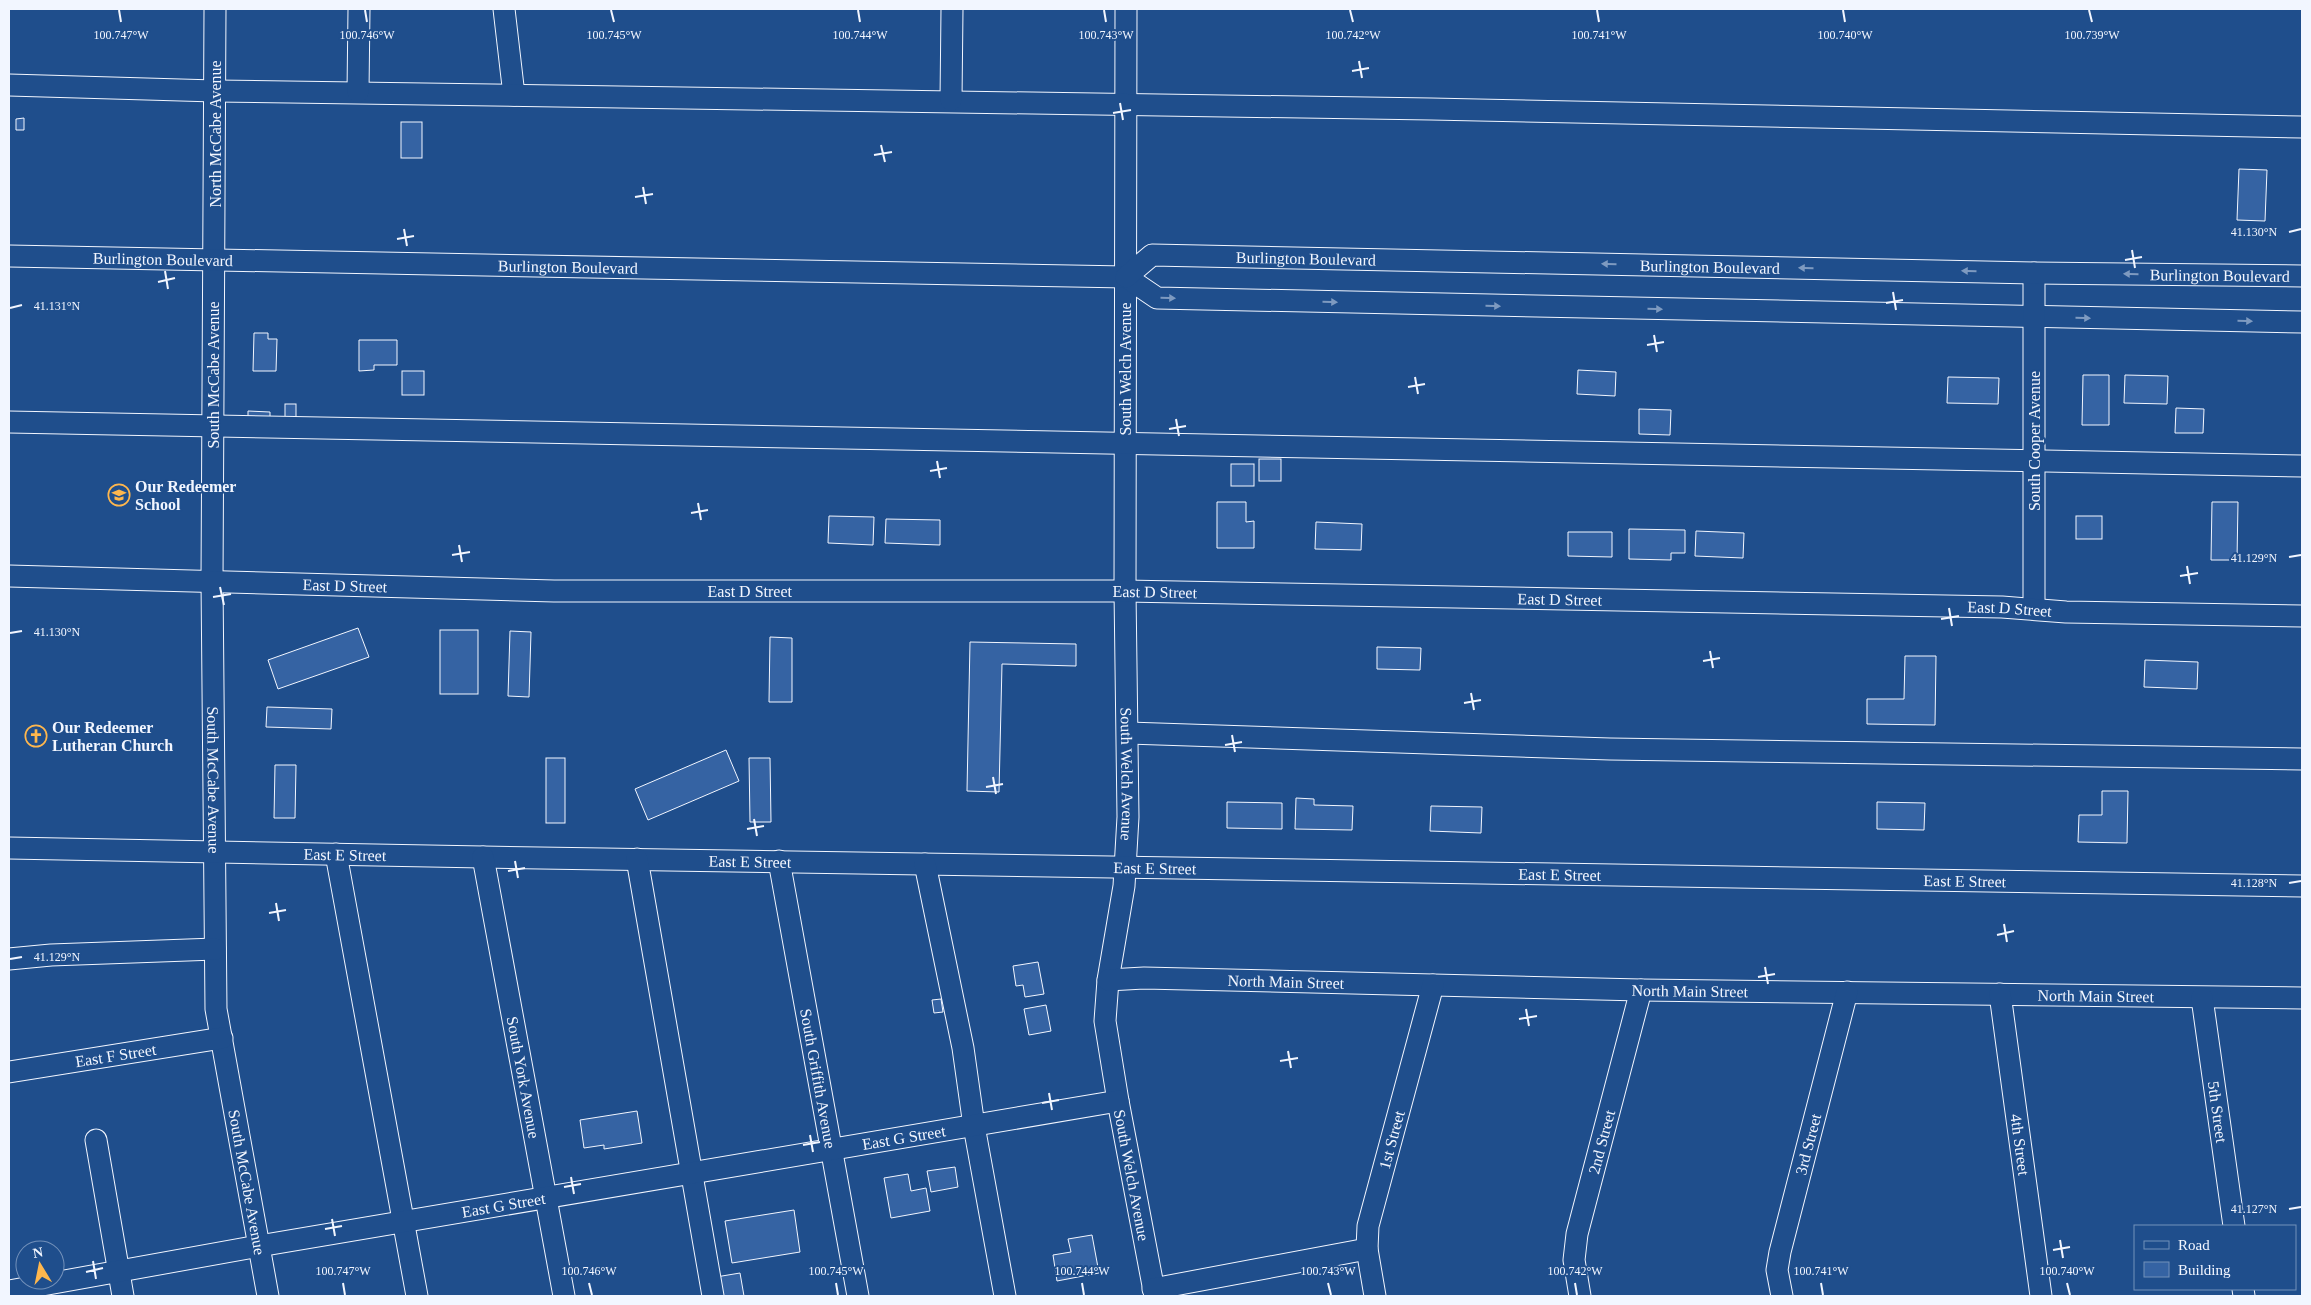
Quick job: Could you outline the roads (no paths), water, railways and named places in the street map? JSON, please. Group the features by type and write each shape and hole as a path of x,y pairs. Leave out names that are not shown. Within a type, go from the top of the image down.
{"street":[{"name":"North McCabe Avenue","path":"214,259 216,9"},
{"path":"358,92 359,9"},
{"path":"504,9 514,95"},
{"path":"951,100 952,9"},
{"name":"South Welch Avenue","path":"1126,9 1125,591 1128,817 1124,886 1108,980 1105,1021 1154,1293"},
{"path":"9,85 215,91 1430,108 2302,127"},
{"name":"Burlington Boulevard","path":"9,256 1126,277 1152,255 2302,276"},
{"name":"South McCabe Avenue","path":"214,259 212,581 213,851 216,1009 268,1296"},
{"name":"South Cooper Avenue","path":"2034,272 2034,609"},
{"path":"1126,277 1156,298 2034,318 2302,322"},
{"path":"9,422 2302,466"},
{"name":"East D Street","path":"9,576 554,591 1125,591 2302,616"},
{"path":"1128,733 1610,749 2302,759"},
{"name":"East E Street","path":"9,848 2302,886"},
{"path":"336,854 416,1296"},
{"name":"South York Avenue","path":"483,857 564,1296"},
{"path":"637,859 713,1296"},
{"name":"South Griffith Avenue","path":"779,861 858,1296"},
{"path":"925,864 963,1048 974,1126 1005,1296"},
{"path":"9,959 23,960 51,955 215,949"},
{"name":"North Main Street","path":"1108,980 1144,978 1641,990 2302,998"},
{"name":"1st Street","path":"1375,1296 1367,1249 1368,1226 1432,985"},
{"name":"2nd Street","path":"1580,1296 1574,1260 1577,1234 1641,990"},
{"name":"3rd Street","path":"1782,1296 1777,1270 1780,1252 1847,992"},
{"name":"4th Street","path":"2000,994 2041,1296"},
{"name":"5th Street","path":"2202,998 2234,1225"},
{"name":"East F Street","path":"9,1072 222,1038"},
{"name":"East G Street","path":"9,1291 260,1246 1118,1101"},
{"path":"96,1140 123,1296"},
{"path":"1154,1293 1367,1249"}],"place":[{"name":"Our Redeemer School","path":"119,495"},
{"name":"Our Redeemer Lutheran Church","path":"36,736"}]}
